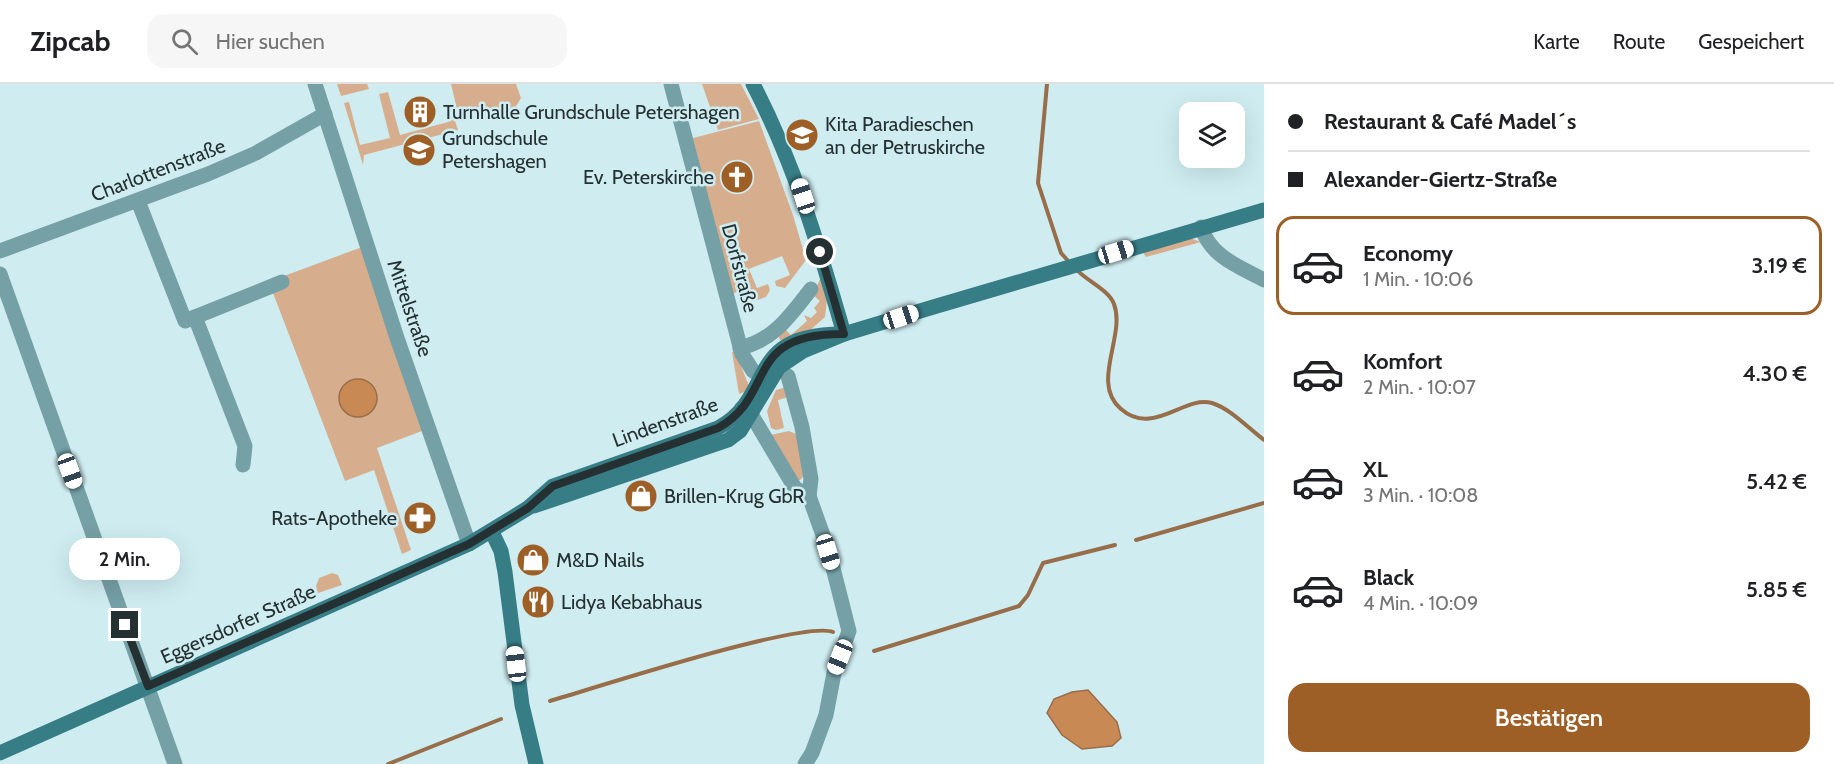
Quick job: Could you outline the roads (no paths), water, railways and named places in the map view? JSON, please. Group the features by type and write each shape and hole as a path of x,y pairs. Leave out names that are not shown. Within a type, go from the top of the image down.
{"street":[{"name":"Mittelstraße","path":"315,84 397,338 469,544"},
{"name":"Dorfstraße","path":"671,84 740,348 747,365 764,378"},
{"path":"753,84 777,130 797,179 844,334"},
{"name":"Charlottenstraße","path":"0,251 138,201 256,153 324,114"},
{"path":"138,201 184,321 282,282"},
{"name":"Lindenstraße","path":"492,532 528,508 553,486 718,428 747,411 775,352 782,347 822,334 844,334 1264,210"},
{"path":"1202,227 1206,242 1214,251 1264,280"},
{"path":"0,274 175,764"},
{"path":"740,348 755,344 773,334 811,289"},
{"path":"195,317 245,446 243,465"},
{"path":"788,376 810,469 809,496 834,571 849,630 834,673 826,715 812,753 805,764"},
{"path":"747,411 795,488 809,496"},
{"path":"492,532 501,551 505,572 522,705 536,764"},
{"name":"Eggersdorfer Straße","path":"0,753 492,532"}],"waterway":[{"path":"1047,84 1038,183 1061,253 1070,263"},
{"path":"1077,270 1108,294 1114,304 1116,330 1108,373 1112,398 1121,409 1133,416 1145,419 1168,414 1190,404 1212,403 1233,414 1264,440"},
{"path":"1136,540 1264,503"},
{"path":"874,651 1019,606 1028,595 1043,563 1115,545"},
{"path":"550,701 742,645 814,631 833,632"},
{"path":"388,764 501,719"}],"place":[{"name":"Turnhalle Grundschule Petershagen","path":"420,112"},
{"name":"Kita Paradieschen an der Petruskirche","path":"802,135"},
{"name":"Grundschule Petershagen","path":"419,150"},
{"name":"Ev. Peterskirche","path":"737,177"},
{"name":"Brillen-Krug GbR","path":"641,496"},
{"name":"Rats-Apotheke","path":"420,518"},
{"name":"M&D Nails","path":"533,560"},
{"name":"Lidya Kebabhaus","path":"538,602"}]}
